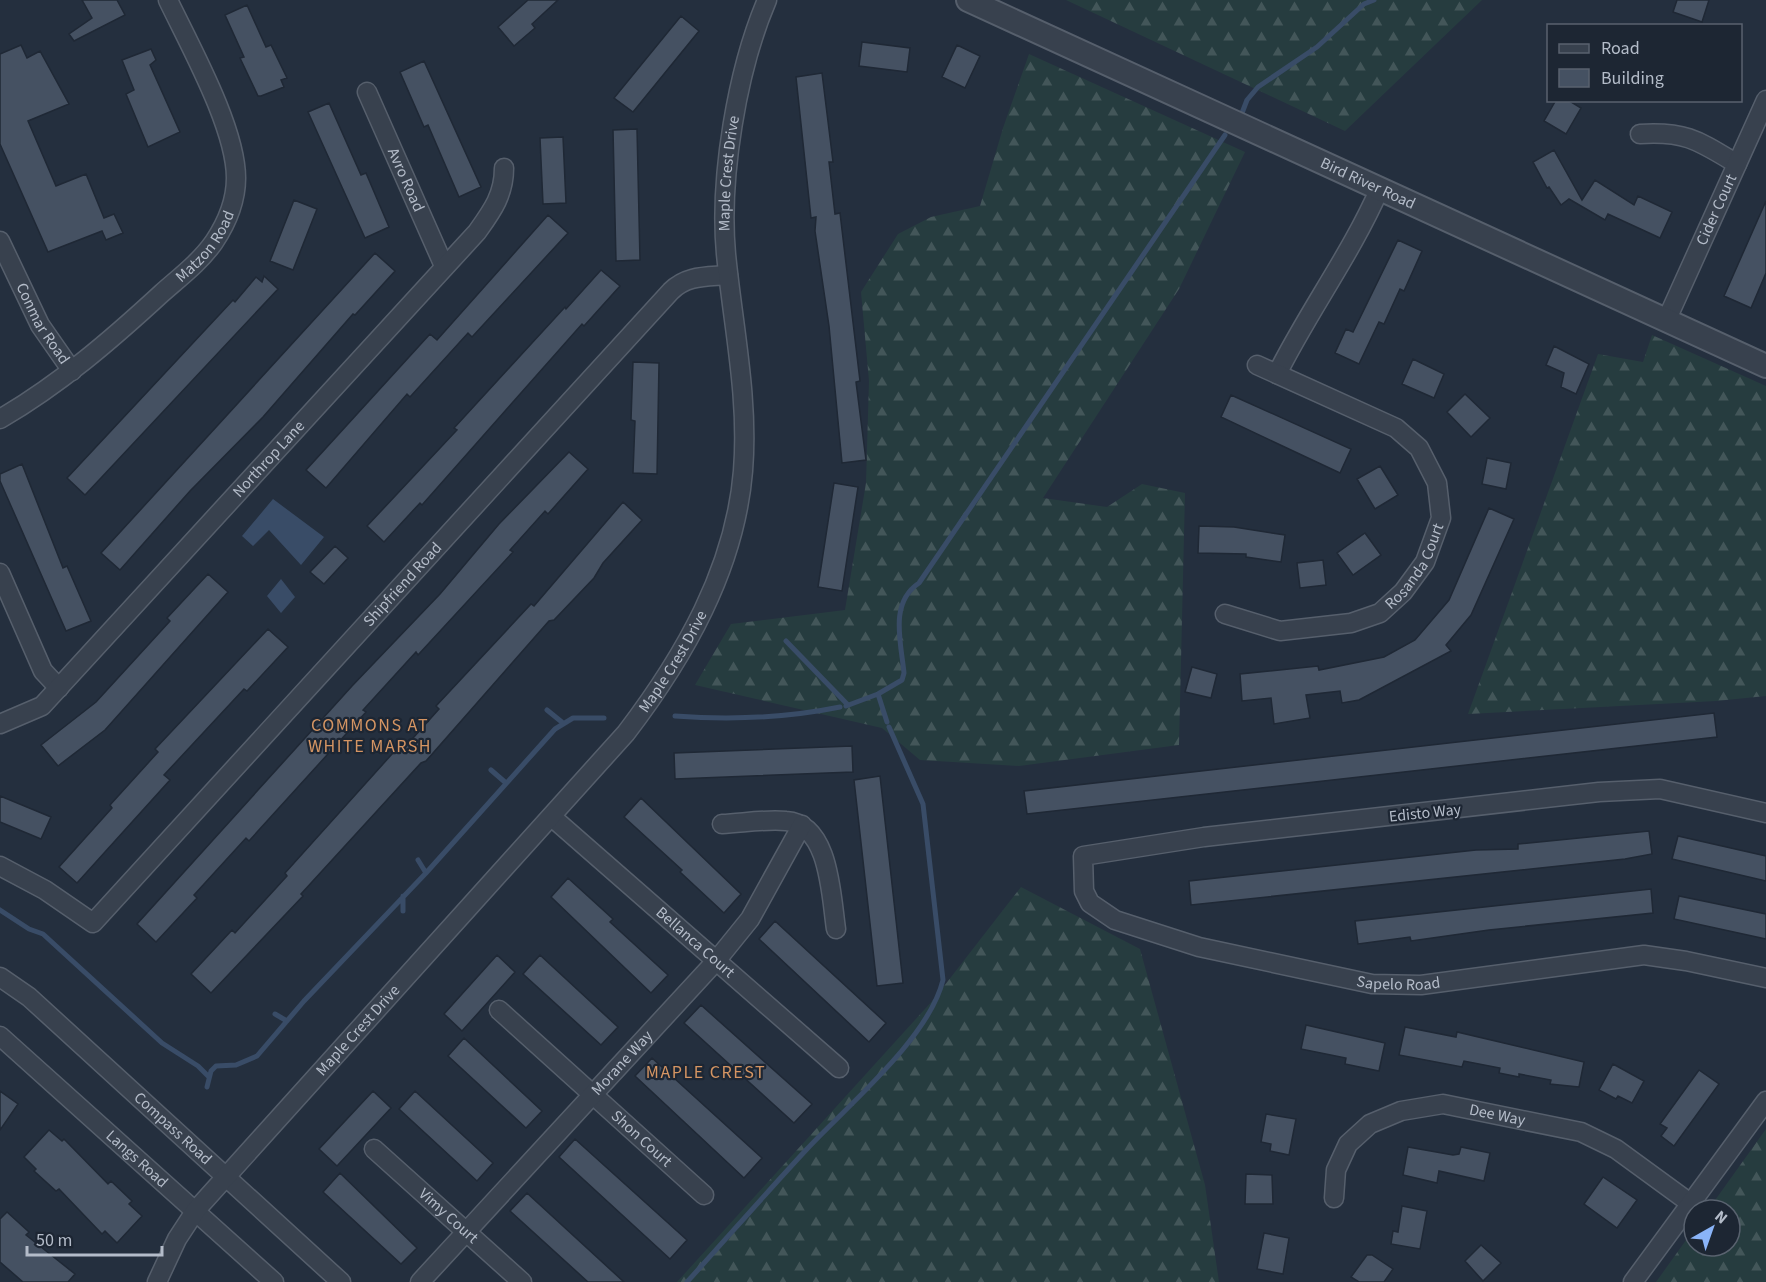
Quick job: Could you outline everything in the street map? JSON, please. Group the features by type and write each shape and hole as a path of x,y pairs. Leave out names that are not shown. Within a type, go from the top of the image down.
{"street":[{"name":"Matzon Road","path":"0,419 72,371 204,255 223,226 234,196 234,163 224,125 168,0"},
{"name":"Maple Crest Drive","path":"157,1282 177,1239 196,1210 553,818 651,701 697,626 720,570 732,532 743,474 745,435 741,377 729,275 725,216 729,152 744,71 767,0"},
{"name":"Bird River Road","path":"971,1 1766,366"},
{"name":"Avro Road","path":"368,92 444,266"},
{"name":"Cider Court","path":"1667,319 1766,100"},
{"path":"1640,134 1669,132 1679,135 1700,142 1737,164"},
{"name":"Northrop Lane","path":"0,724 42,706 477,232 495,207 504,187 504,168"},
{"path":"1277,374 1298,333 1359,236 1380,188"},
{"name":"Conmar Road","path":"0,241 40,326 72,371"},
{"name":"Shipfriend Road","path":"0,866 45,890 93,922 671,291 681,281 729,275"},
{"name":"Rosanda Court","path":"1225,614 1280,631 1351,623 1380,613 1403,592 1425,562 1441,518 1437,483 1419,448 1396,428 1257,364"},
{"path":"0,573 44,671 59,688"},
{"name":"Edisto Way","path":"1083,856 1204,837 1641,789 1660,789 1766,813"},
{"name":"Bellanca Court","path":"553,818 839,1068"},
{"path":"722,824 786,820 802,825 822,850 836,929"},
{"name":"Morane Way","path":"420,1282 716,961 750,919 802,825"},
{"name":"Sapelo Road","path":"1083,856 1084,891 1090,903 1115,920 1199,947 1372,984 1421,985 1644,955 1686,960 1766,978"},
{"name":"Compass Road","path":"0,977 28,998 228,1177 341,1282"},
{"name":"Shon Court","path":"499,1010 704,1195"},
{"name":"Langs Road","path":"0,1036 274,1282"},
{"path":"1694,1198 1766,1101"},
{"name":"Dee Way","path":"1334,1198 1336,1170 1348,1144 1370,1124 1401,1111 1443,1104 1581,1132 1616,1149 1683,1198"},
{"name":"Vimy Court","path":"374,1149 522,1282"},
{"path":"1634,1282 1682,1214"}],"green space":[{"path":"1066,0 1482,0 1345,131"},
{"path":"1029,54 1245,152 1179,289 1043,498 1107,507 1142,484 1185,493 1179,745 1019,766 920,760 882,728 695,685 731,624 845,610 866,483 869,381 861,292 898,234 931,217 980,206 1003,128"},
{"path":"1652,335 1766,386 1766,696 1716,701 1468,714 1598,354 1643,362"},
{"path":"1021,887 1140,949 1205,1185 1219,1282 677,1282 934,999"},
{"path":"1766,1129 1766,1282 1656,1282 1682,1246 1682,1258 1742,1258 1742,1198 1717,1198"}],"water":[{"path":"273,499 324,537 301,565 269,530 253,546 242,536"},
{"path":"281,579 295,597 281,613 267,596"}],"building":[{"path":"82,0 117,0 125,15 74,41 69,34 92,18"},
{"path":"528,0 558,0 532,24 535,28 514,46 498,27"},
{"path":"1677,0 1709,0 1702,22 1673,12"},
{"path":"247,5 266,47 271,45 287,78 281,80 284,87 261,96 258,96 240,58 244,57 225,15"},
{"path":"681,16 699,31 633,112 614,98"},
{"path":"862,42 910,48 907,72 859,66"},
{"path":"21,45 27,58 40,51 69,104 28,121 56,186 86,174 104,218 114,214 123,233 106,240 102,231 48,252 0,144 0,54"},
{"path":"957,45 980,56 965,88 942,77"},
{"path":"151,49 156,60 150,65 180,132 148,147 126,94 134,90 122,60"},
{"path":"424,61 481,187 459,197 428,125 424,127 400,72"},
{"path":"822,73 833,162 829,162 835,214 840,213 860,381 856,382 866,460 842,463 829,326 815,231 816,217 811,218 796,77"},
{"path":"1555,102 1571,102 1581,108 1566,134 1544,121"},
{"path":"329,103 361,175 366,173 389,227 365,238 308,112"},
{"path":"637,129 640,260 616,261 613,130"},
{"path":"563,137 566,203 543,204 540,138"},
{"path":"1554,150 1582,200 1595,180 1634,205 1638,196 1672,212 1660,238 1608,214 1605,220 1569,199 1561,205 1549,187 1547,188 1533,162"},
{"path":"294,200 317,209 293,270 270,261"},
{"path":"1766,201 1766,273 1751,308 1724,296"},
{"path":"548,215 568,233 472,337 468,333 410,397 407,394 326,488 306,470 430,334 437,340"},
{"path":"1398,240 1422,251 1404,291 1400,289 1384,324 1379,322 1359,364 1335,353 1346,329 1353,332"},
{"path":"375,253 395,271 355,315 353,314 263,417 190,491 120,570 101,553"},
{"path":"601,270 620,286 584,326 582,324 422,505 420,503 384,542 367,526 457,430 454,428"},
{"path":"264,276 278,289 85,495 67,478 233,300 235,302 256,277 262,282"},
{"path":"1554,346 1589,364 1576,394 1561,387 1564,373 1546,365"},
{"path":"1413,359 1444,374 1434,398 1402,384"},
{"path":"633,362 659,363 657,474 633,473 635,421 631,420"},
{"path":"1465,394 1490,418 1471,437 1447,412"},
{"path":"1231,395 1351,449 1340,473 1221,417"},
{"path":"569,452 588,469 548,514 545,511 510,550 513,552 418,655 416,652 363,710 366,712 249,841 246,838 194,895 197,898 156,942 137,924 352,686 440,594 499,524"},
{"path":"1487,458 1511,463 1506,489 1482,484"},
{"path":"22,464 63,568 67,566 91,621 66,631 0,481 0,474"},
{"path":"1380,466 1398,495 1375,509 1357,479"},
{"path":"834,483 858,487 842,591 818,587"},
{"path":"623,502 642,520 603,563 594,578 554,620 549,621 426,761 421,763 301,894 303,896 211,993 191,974 232,930 235,933 287,876 285,873 401,744 405,747 439,709 436,706 531,604 534,606"},
{"path":"1489,508 1514,519 1471,615 1446,645 1451,651 1359,700 1342,703 1340,691 1306,695 1310,718 1274,724 1271,698 1242,701 1240,674 1318,666 1319,670 1384,657 1415,640 1449,600"},
{"path":"1199,526 1234,527 1285,535 1281,562 1246,557 1246,554 1198,553"},
{"path":"1365,533 1381,555 1353,575 1337,553"},
{"path":"335,546 348,558 324,584 310,572"},
{"path":"1323,560 1326,585 1300,588 1297,563"},
{"path":"208,574 228,592 105,730 58,766 41,745 96,702 170,621 167,618"},
{"path":"268,629 288,647 247,691 244,689 164,775 170,780 77,883 59,867 158,752 155,749"},
{"path":"1192,667 1217,674 1211,698 1185,692"},
{"path":"1714,713 1717,737 1027,814 1024,791"},
{"path":"852,746 853,772 675,779 674,753"},
{"path":"880,776 903,983 877,986 854,780"},
{"path":"0,796 51,817 41,839 0,822"},
{"path":"641,798 741,894 724,913 680,872 682,870 624,817"},
{"path":"1649,831 1652,854 1625,859 1191,905 1189,881 1476,850 1518,849 1518,844"},
{"path":"1678,836 1766,856 1766,881 1672,859"},
{"path":"568,878 613,919 610,922 668,975 651,993 551,897"},
{"path":"1651,889 1653,913 1489,930 1411,941 1410,937 1358,944 1355,921"},
{"path":"1679,896 1766,914 1766,939 1674,919"},
{"path":"775,921 886,1023 869,1042 759,939"},
{"path":"497,955 515,972 462,1031 444,1014"},
{"path":"540,955 618,1027 601,1045 523,974"},
{"path":"701,1005 812,1104 794,1123 684,1023"},
{"path":"1306,1025 1385,1043 1379,1071 1345,1064 1346,1058 1301,1049"},
{"path":"1405,1027 1456,1037 1457,1032 1584,1062 1579,1087 1550,1084 1551,1080 1519,1074 1519,1077 1499,1073 1500,1068 1464,1061 1462,1067 1399,1055"},
{"path":"464,1038 542,1111 526,1128 448,1056"},
{"path":"652,1058 762,1158 744,1178 635,1076"},
{"path":"1613,1064 1644,1081 1632,1103 1618,1096 1616,1099 1599,1090"},
{"path":"1699,1070 1719,1084 1674,1146 1661,1136 1667,1128 1660,1124"},
{"path":"0,1091 18,1104 0,1130"},
{"path":"373,1091 391,1108 337,1166 319,1149"},
{"path":"415,1091 493,1163 477,1181 399,1109"},
{"path":"1266,1114 1296,1119 1289,1155 1270,1151 1271,1144 1261,1142"},
{"path":"49,1130 62,1141 64,1139 108,1184 111,1181 132,1201 129,1204 142,1216 117,1243 105,1231 102,1234 59,1189 56,1191 34,1171 36,1169 24,1157"},
{"path":"575,1139 687,1240 670,1259 559,1157"},
{"path":"1408,1147 1453,1155 1459,1154 1461,1147 1490,1153 1484,1181 1439,1171 1437,1183 1403,1175"},
{"path":"340,1173 417,1248 401,1264 323,1192"},
{"path":"1246,1174 1272,1175 1273,1204 1245,1204"},
{"path":"1603,1177 1637,1200 1617,1228 1584,1204"},
{"path":"527,1193 624,1282 588,1282 510,1211"},
{"path":"1402,1206 1427,1211 1420,1249 1391,1244 1393,1231 1398,1232"},
{"path":"7,1212 29,1232 26,1235 75,1274 68,1282 23,1282 0,1262 0,1219"},
{"path":"1264,1233 1289,1238 1283,1274 1257,1269"},
{"path":"1481,1245 1501,1263 1483,1281 1465,1261"},
{"path":"1367,1255 1372,1255 1393,1269 1384,1282 1359,1282 1351,1277"}],"waterway":[{"path":"1242,113 1247,100 1258,87 1317,47 1364,4 1374,0"},
{"path":"846,706 878,694 902,680 904,673 899,624 904,601 919,583 1225,135"},
{"path":"786,641 848,705"},
{"path":"878,694 887,722"},
{"path":"675,716 758,717 799,714 840,707"},
{"path":"547,710 563,723"},
{"path":"207,1087 211,1071 216,1066 236,1065 257,1056 304,1001 426,873 555,729 573,718 604,718"},
{"path":"687,1282 807,1149 885,1070 922,1025 935,1002 943,980 923,804 889,727"},
{"path":"491,770 506,783"},
{"path":"418,860 426,873"},
{"path":"403,896 403,911"},
{"path":"0,910 29,929 43,934 162,1043 198,1066 209,1077"},
{"path":"275,1014 287,1021"}],"district":[{"name":"COMMONS AT WHITE MARSH","path":"370,735"},
{"name":"MAPLE CREST","path":"706,1072"}]}
